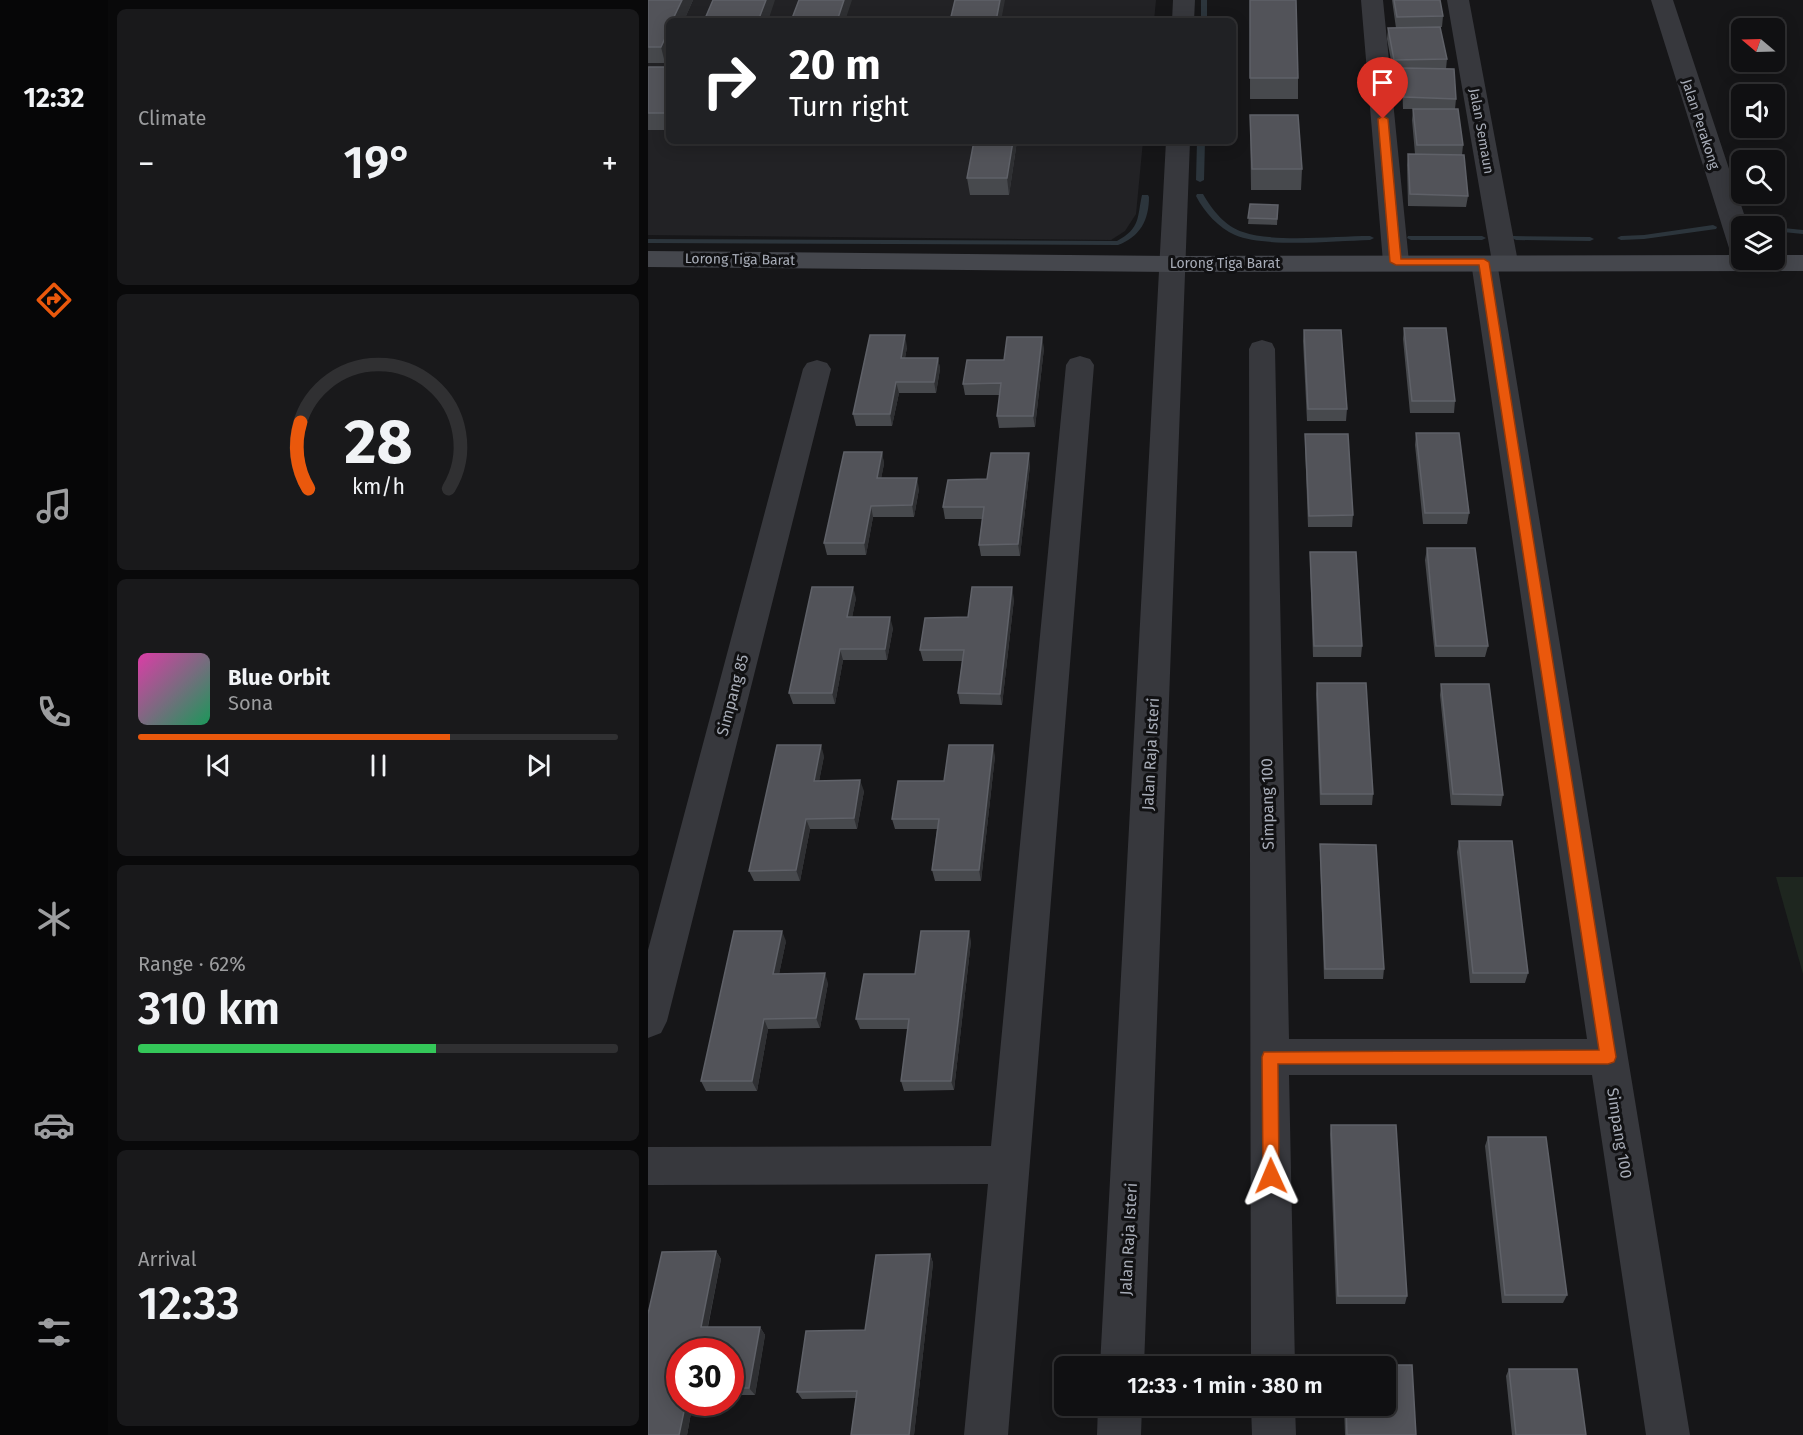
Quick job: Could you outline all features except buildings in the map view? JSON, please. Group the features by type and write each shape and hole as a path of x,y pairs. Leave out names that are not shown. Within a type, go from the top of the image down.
{"main road":[{"name":"Lorong Tiga Barat","path":"648,259 1172,264 1495,262 1731,257"},
{"name":"Lorong Tiga Barat","path":"1785,261 1803,263"}],"street":[{"path":"1183,18 1184,0"},
{"path":"1372,0 1396,262"},
{"name":"Jalan Semaun","path":"1458,0 1495,262"},
{"name":"Jalan Perakong","path":"1662,0 1732,216"},
{"name":"Jalan Raja Isteri","path":"1122,1356 1178,144"},
{"name":"Simpang 100","path":"1495,262 1608,1057 1668,1435"},
{"name":"Simpang 100","path":"1262,349 1273,1356"},
{"path":"986,1435 1080,365"},
{"name":"Simpang 85","path":"648,1021 817,369"},
{"path":"1270,1057 1608,1057"},
{"path":"648,1166 1011,1165"},
{"path":"1119,1435 1120,1416"},
{"path":"1273,1416 1274,1435"}],"shaded area":[{"path":"648,0 1156,0 1154,18 666,18 666,144 1143,144 1136,214 1125,231 1111,240 648,235"},
{"path":"1776,877 1803,877 1803,974"}],"waterway":[{"path":"1204,0 1204,18"},
{"path":"1200,180 1201,144"},
{"path":"1200,196 1206,207 1229,228 1252,237 1370,238"},
{"path":"648,241 1118,243 1131,235 1140,225 1145,197"},
{"path":"1621,238 1713,227"},
{"path":"1785,230 1803,232"},
{"path":"1411,238 1482,238"},
{"path":"1516,238 1590,239"}],"route":[{"path":"1271,1176 1270,1057 1608,1057 1484,262 1396,262 1383,119"}]}
